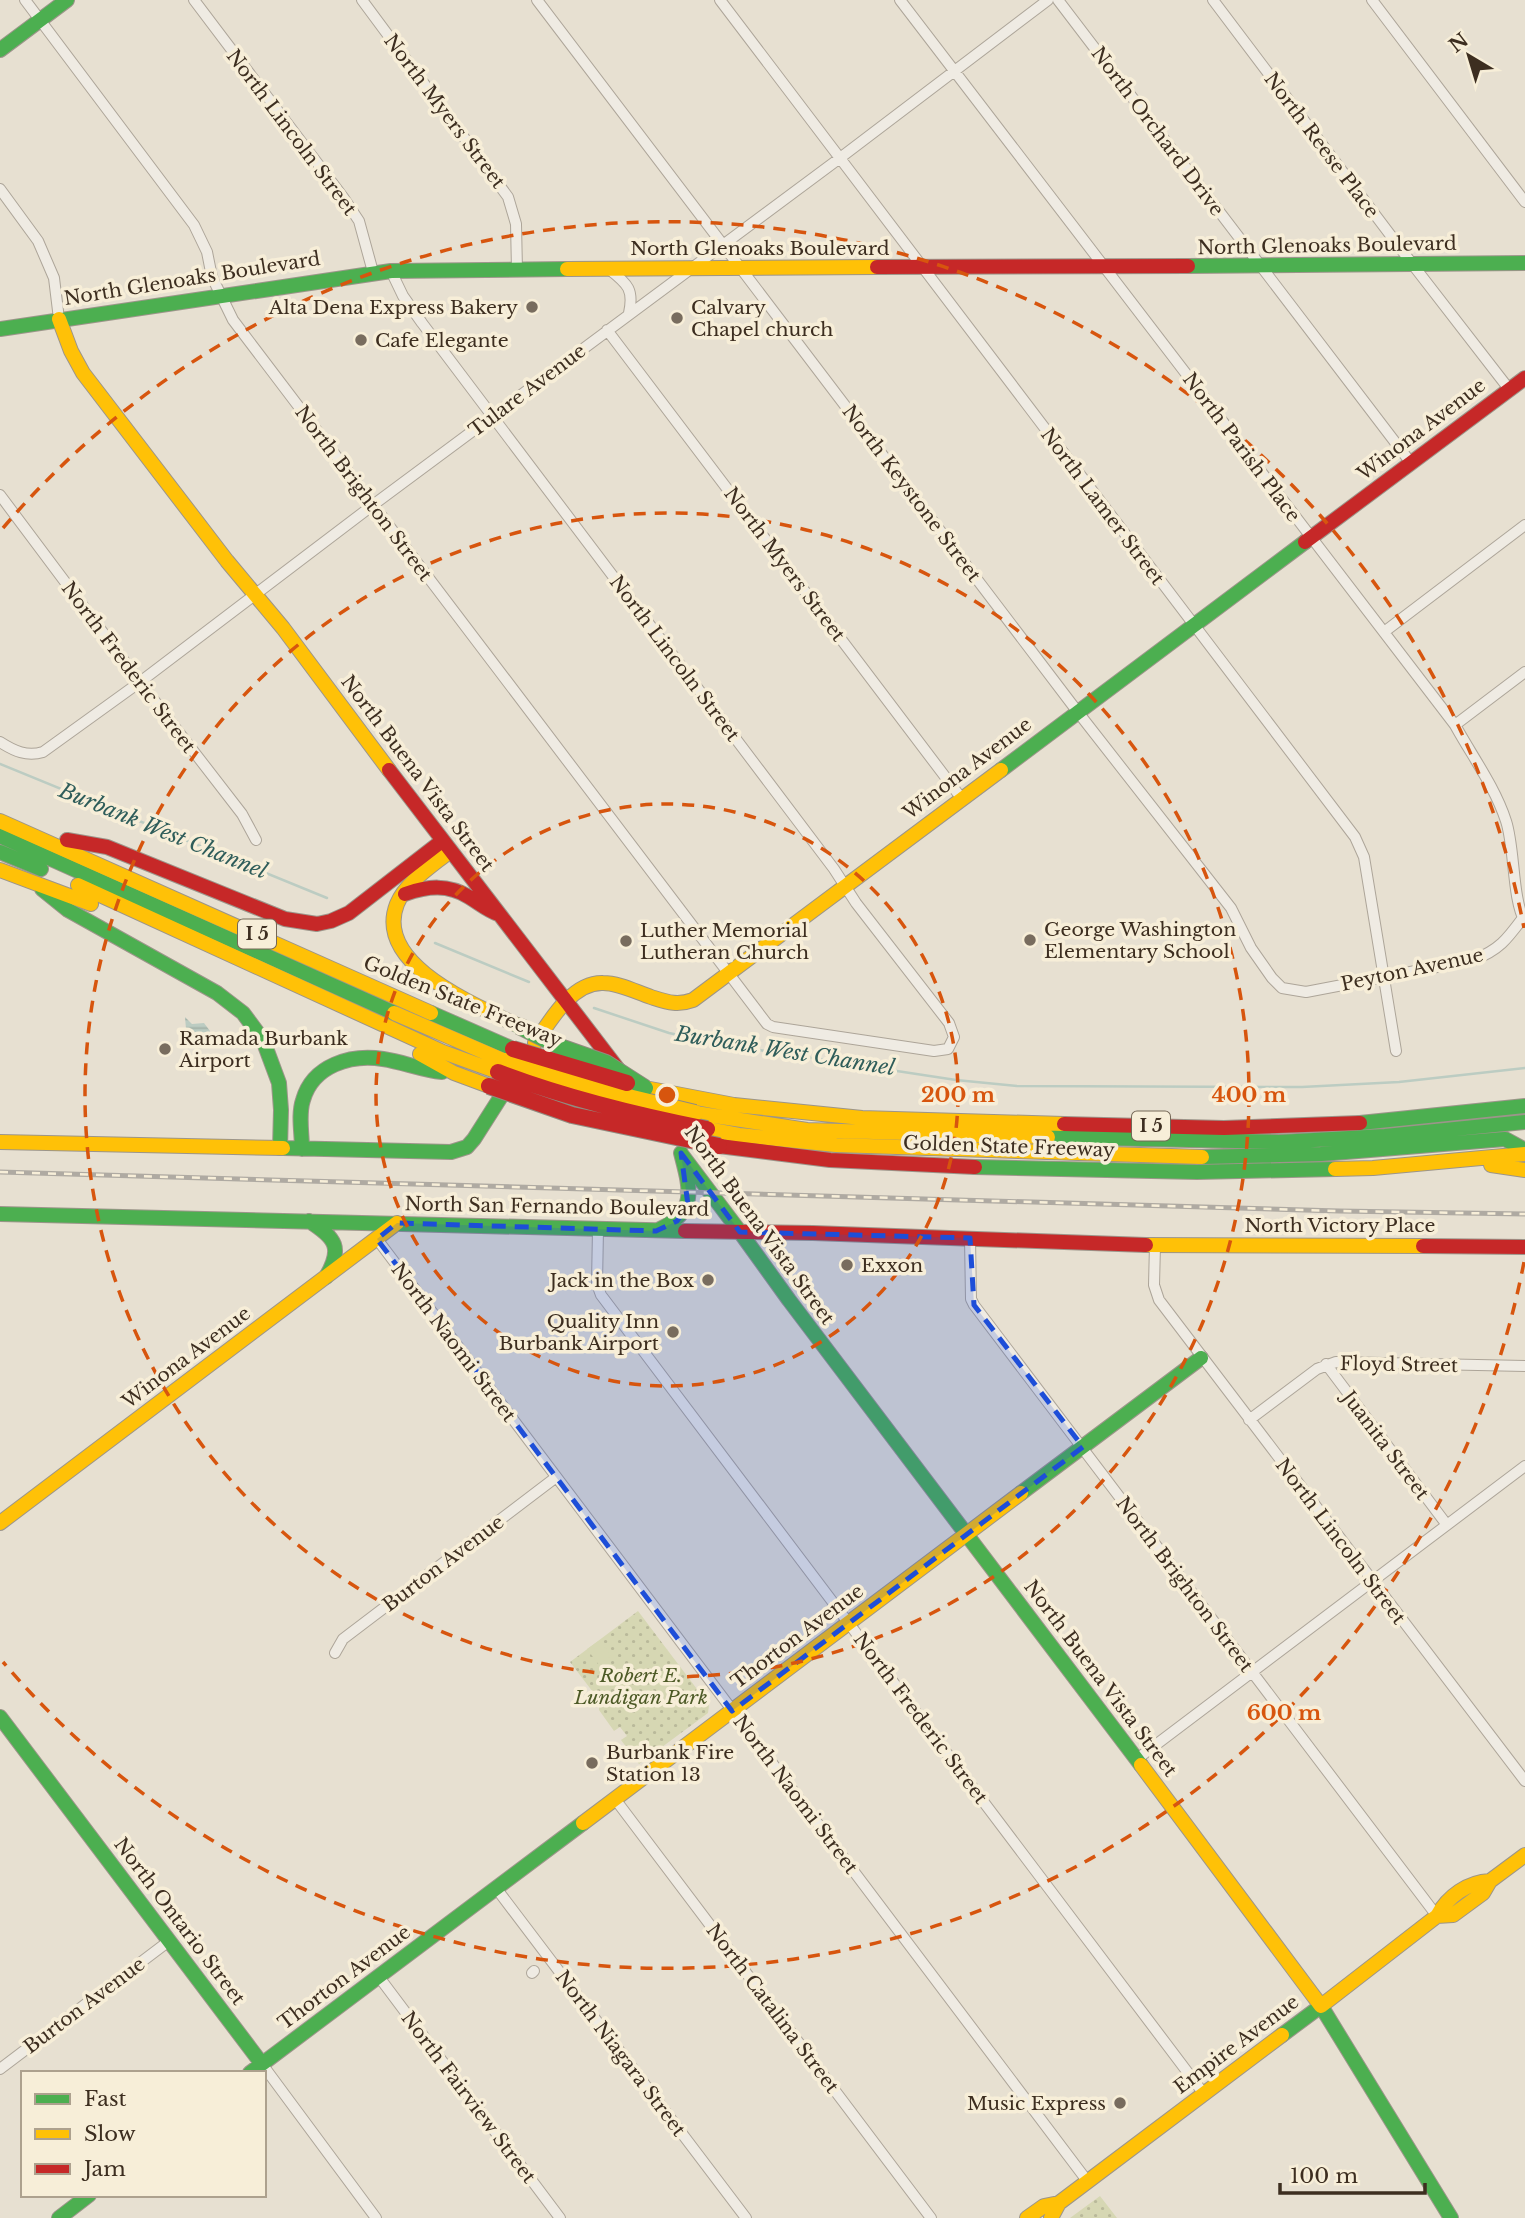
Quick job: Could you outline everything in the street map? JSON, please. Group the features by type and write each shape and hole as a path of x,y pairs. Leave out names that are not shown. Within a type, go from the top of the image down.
{"main road":[{"path":"0,50 67,0"},
{"name":"North Glenoaks Boulevard","path":"0,329 391,271 1525,263"},
{"name":"North Buena Vista Street","path":"60,320 71,351 83,373 227,561 256,593 567,1002 1321,2006 1451,2218"},
{"name":"Winona Avenue","path":"302,1149 458,1151 467,1147 550,1020 583,988 605,983 672,1004 693,1000 1525,378"},
{"name":"Golden State Freeway","path":"0,821 75,852 409,1004 572,1115 719,1146 830,1160 906,1165 1197,1172 1373,1168 1525,1152"},
{"path":"29,833 107,847 285,919 317,924 349,913 446,846"},
{"path":"0,836 309,973 400,1016 537,1087 584,1102 707,1129 836,1145 1199,1157 1347,1153 1505,1139 1525,1152"},
{"path":"446,846 404,894 394,913 393,934 407,958 449,990 563,1048 606,1063 645,1088"},
{"path":"0,852 82,886 443,1052 695,1114 807,1129 876,1133 1279,1143 1525,1122"},
{"name":"Golden State Freeway","path":"0,870 62,891 437,1062 454,1073 502,1067 586,1072 682,1097 776,1111 862,1118 1224,1128 1379,1122 1525,1106"},
{"path":"35,884 68,910 217,993 243,1013 263,1040 279,1083 280,1148"},
{"path":"404,894 423,887 455,889 485,910 498,914"},
{"path":"0,1142 302,1149 303,1100 309,1084 321,1070 339,1061 358,1057 384,1059 437,1072 454,1073"},
{"path":"656,1231 677,1221 688,1205 689,1187 681,1153"},
{"path":"1459,1161 1525,1170"},
{"name":"North San Fernando Boulevard","path":"0,1214 1155,1245"},
{"path":"310,1221 326,1231 336,1244 337,1258 327,1277"},
{"name":"Winona Avenue","path":"0,1523 397,1223"},
{"name":"North Victory Place","path":"1155,1245 1524,1247"},
{"name":"Thorton Avenue","path":"256,2068 1201,1358"},
{"name":"North Ontario Street","path":"0,1717 169,1941 256,2068"},
{"name":"Empire Avenue","path":"1027,2218 1044,2206 1055,2211 1088,2182 1437,1916 1444,1903 1474,1882 1490,1881 1525,1855"},
{"path":"59,2218 86,2197"}],"street":[{"name":"North Brighton Street","path":"25,0 198,231 207,252 212,277 233,320 766,1024 934,1051 944,1051 951,1045"},
{"name":"North Lincoln Street","path":"194,0 359,221 373,272"},
{"name":"North Myers Street","path":"362,0 504,189 516,224 517,270"},
{"name":"North Keystone Street","path":"537,0 1077,711 1231,908 1251,948 1282,988"},
{"name":"North Lamer Street","path":"720,0 1355,837 1364,857 1396,1051"},
{"name":"North Parish Place","path":"900,0 1455,724 1506,823 1524,918"},
{"name":"Tulare Avenue","path":"0,742 24,754 43,752 1048,0"},
{"name":"North Orchard Drive","path":"1058,0 1411,463"},
{"name":"North Reese Place","path":"1213,0 1509,389"},
{"path":"1372,0 1525,202"},
{"name":"North Buena Vista Street","path":"0,188 38,241 54,278 60,320"},
{"path":"610,270 629,288 632,296 629,313"},
{"name":"North Lincoln Street","path":"391,271 403,296 492,416 949,1023 953,1031 951,1045"},
{"name":"North Myers Street","path":"607,330 962,799"},
{"name":"North Frederic Street","path":"0,495 242,814 256,840"},
{"path":"1384,632 1525,525"},
{"path":"1455,724 1525,672"},
{"name":"Peyton Avenue","path":"1282,988 1306,992 1473,960 1490,954 1501,945 1524,918"},
{"name":"North Frederic Street","path":"598,1229 597,1284 601,1295 1204,2094"},
{"name":"North Brighton Street","path":"970,1238 971,1299 974,1305 1437,1916"},
{"name":"North Naomi Street","path":"377,1239 1088,2182"},
{"name":"North Lincoln Street","path":"1155,1245 1154,1285 1159,1300 1525,1781"},
{"name":"Floyd Street","path":"1249,1420 1326,1364 1348,1362 1525,1366"},
{"name":"Juanita Street","path":"1326,1364 1447,1525"},
{"path":"1137,1759 1525,1466"},
{"name":"Burton Avenue","path":"335,1653 343,1639 555,1478"},
{"name":"North Catalina Street","path":"615,1799 931,2218"},
{"name":"North Niagara Street","path":"496,1888 746,2218"},
{"name":"Burton Avenue","path":"0,2069 169,1941"},
{"name":"North Fairview Street","path":"379,1977 560,2218"},
{"name":"North Ontario Street","path":"266,2080 376,2218"}],"highlighted area":[{"path":"681,1153 740,1232 970,1238 974,1305 1083,1447 732,1711 377,1239 397,1223 656,1231 677,1221 688,1205"}],"green space":[{"name":"Robert E. Lundigan Park","path":"638,1611 709,1705 708,1713 639,1764 621,1740 627,1736 620,1727 614,1731 599,1710 599,1700 570,1662"},
{"path":"600,1640 611,1656 599,1665 587,1649"},
{"path":"1100,2196 1117,2218 1070,2218"}],"shaded area":[{"path":"185,1017 192,1024 204,1023 210,1031 204,1036 193,1035 186,1029"}],"waterway":[{"name":"Burbank West Channel","path":"0,764 327,898"},
{"name":"Burbank West Channel","path":"435,943 529,982"},
{"name":"Burbank West Channel","path":"594,1008 669,1033 726,1045 956,1080 1017,1086 1302,1087 1399,1082 1525,1068"}],"railway":[{"path":"0,1172 1339,1211 1525,1214"}],"traffic: fast":[{"path":"0,50 67,0"},
{"path":"1188,266 1525,263"},
{"path":"0,329 391,271 567,269"},
{"path":"1001,770 1305,542"},
{"path":"0,836 394,1013"},
{"path":"0,852 41,869"},
{"path":"42,889 68,910 217,993 243,1013 263,1040 279,1083 280,1148"},
{"path":"431,1013 513,1049"},
{"path":"519,1026 563,1048 606,1063 645,1088"},
{"path":"302,1149 300,1118 303,1100 308,1088 324,1070 346,1061 371,1058 442,1072"},
{"path":"283,1148 451,1152 467,1147 474,1139 509,1084"},
{"path":"1360,1123 1525,1106"},
{"path":"1048,1137 1279,1142 1385,1136 1525,1122"},
{"path":"1202,1157 1321,1154 1505,1139 1525,1150"},
{"path":"660,1229 672,1222 686,1206 687,1177 681,1153"},
{"path":"682,1155 740,1232"},
{"path":"975,1167 1197,1172 1335,1169"},
{"path":"0,1214 685,1231"},
{"path":"309,1221 334,1244 334,1258 326,1277"},
{"path":"740,1232 1141,1765"},
{"path":"1021,1493 1201,1358"},
{"path":"0,1717 262,2064"},
{"path":"253,2071 583,1823"},
{"path":"1282,2035 1321,2006 1451,2218"},
{"path":"59,2218 86,2197"}],"traffic: slow":[{"path":"567,269 877,267"},
{"path":"59,319 83,373 227,561 283,628 389,770"},
{"path":"535,1043 563,1004 581,989 592,984 615,984 672,1003 693,1000 1001,770"},
{"path":"0,821 431,1013"},
{"path":"450,851 420,875 401,896 394,926 400,946 414,964 456,995 519,1026"},
{"path":"0,870 91,904"},
{"path":"78,885 443,1052 498,1072"},
{"path":"394,1013 505,1061"},
{"path":"420,1054 454,1073 489,1086"},
{"path":"505,1061 599,1090 695,1113"},
{"path":"645,1088 734,1105 862,1118 1064,1124"},
{"path":"695,1113 807,1130 1048,1137"},
{"path":"707,1129 836,1145 1202,1157"},
{"path":"0,1142 283,1148"},
{"path":"1335,1169 1525,1154"},
{"path":"1491,1165 1525,1170"},
{"path":"0,1523 397,1223"},
{"path":"1146,1245 1423,1246"},
{"path":"583,1823 1021,1493"},
{"path":"1141,1765 1321,2006 1437,1916 1459,1891 1490,1881"},
{"path":"1437,1916 1453,1915 1483,1893 1490,1881 1525,1855"},
{"path":"1051,2218 1059,2203 1282,2035"},
{"path":"1027,2218 1044,2206 1059,2203"}],"traffic: jam":[{"path":"877,267 1188,266"},
{"path":"1305,542 1525,378"},
{"path":"389,770 618,1069"},
{"path":"67,840 107,847 285,919 317,924 349,913 442,841"},
{"path":"405,894 422,889 446,888 461,893 498,914"},
{"path":"513,1049 627,1083"},
{"path":"498,1072 601,1105 707,1129"},
{"path":"489,1086 572,1115 719,1146"},
{"path":"1064,1124 1224,1128 1360,1123"},
{"path":"719,1146 830,1160 975,1167"},
{"path":"685,1231 1146,1245"},
{"path":"1423,1246 1525,1247"}],"place":[{"name":"Alta Dena Express Bakery","path":"532,307"},
{"name":"Calvary Chapel church","path":"677,318"},
{"name":"Cafe Elegante","path":"361,340"},
{"name":"George Washington Elementary School","path":"1030,940"},
{"name":"Luther Memorial Lutheran Church","path":"626,941"},
{"name":"Ramada Burbank Airport","path":"165,1049"},
{"name":"Exxon","path":"847,1265"},
{"name":"Jack in the Box","path":"708,1280"},
{"name":"Quality Inn Burbank Airport","path":"673,1332"},
{"name":"Burbank Fire Station 13","path":"592,1763"},
{"name":"Music Express","path":"1120,2103"}]}
